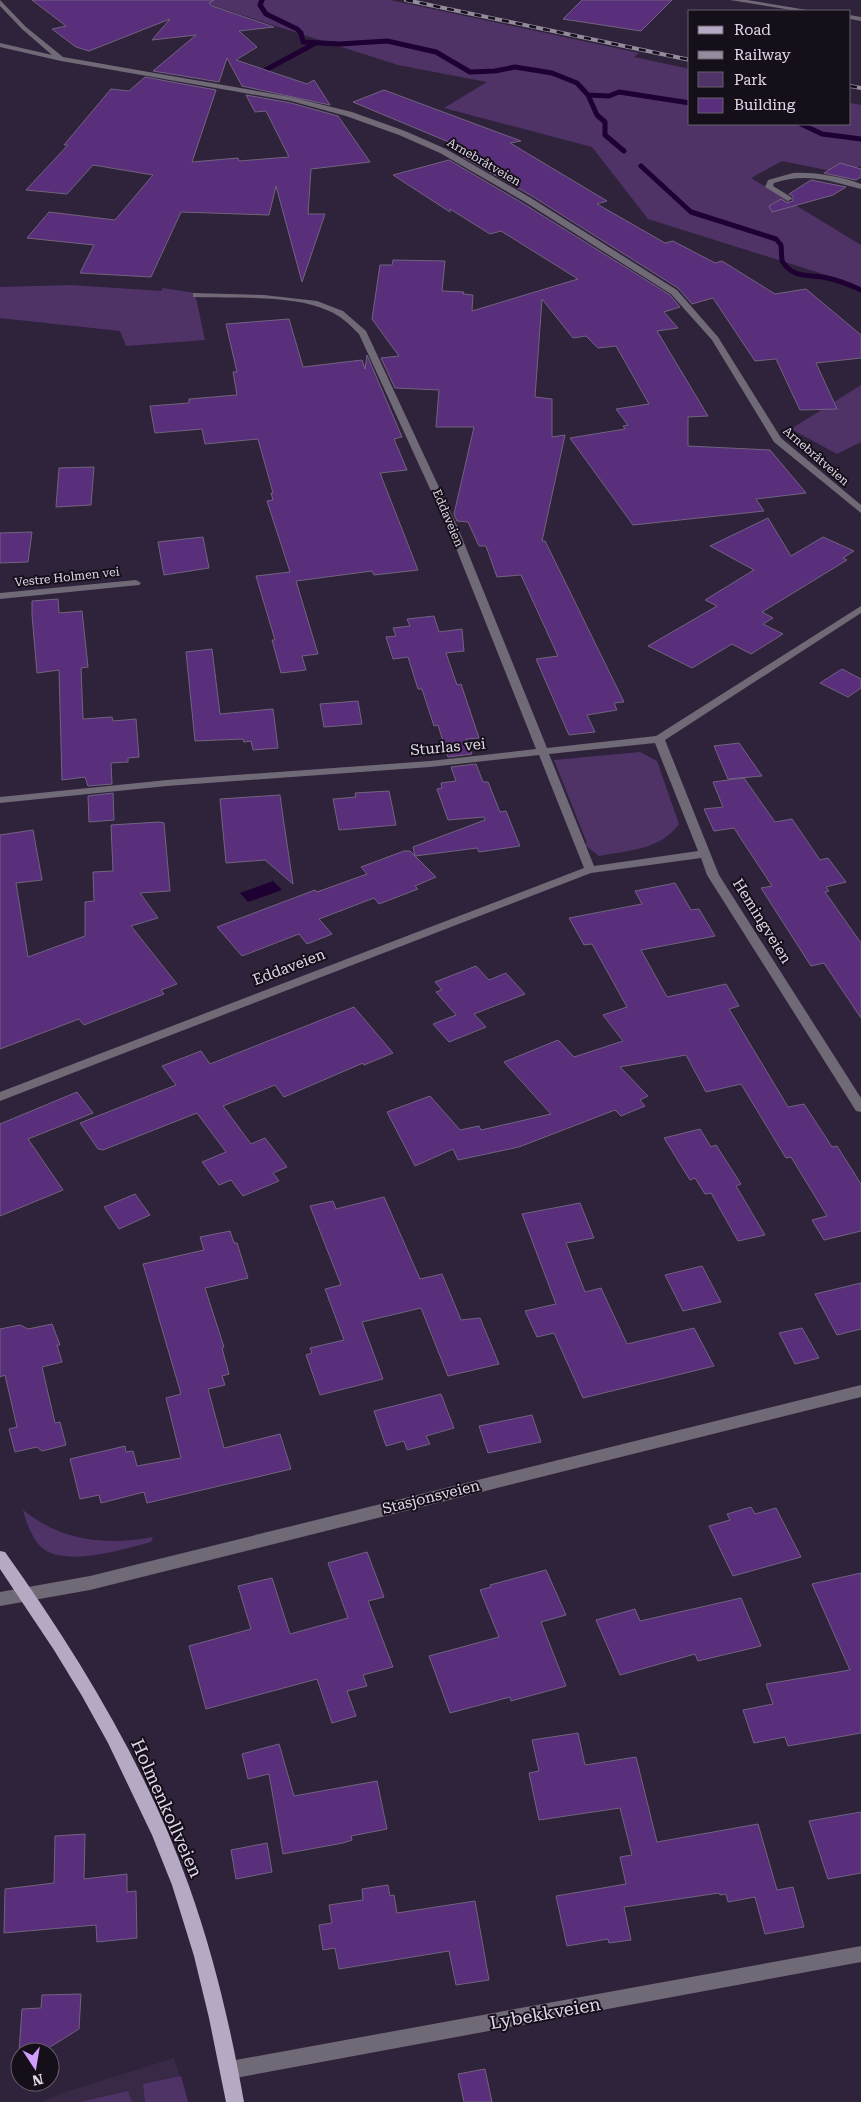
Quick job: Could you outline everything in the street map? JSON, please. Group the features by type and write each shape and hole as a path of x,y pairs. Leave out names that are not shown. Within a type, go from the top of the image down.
{"main road":[{"name":"Holmenkollveien","path":"0,1557 28,1595 80,1677 153,1818 197,1936 230,2070 235,2102"}],"street":[{"path":"734,0 803,10"},
{"name":"Arnebråtveien","path":"0,2 24,28 61,59 308,103 358,117 443,151 528,200 674,292 715,339 777,440 861,510"},
{"path":"0,45 61,59"},
{"path":"788,199 769,186 771,182 780,178 816,174 861,187"},
{"name":"Eddaveien","path":"196,295 314,303 330,308 348,318 363,334 453,528 590,870"},
{"name":"Vestre Holmen vei","path":"0,596 136,583"},
{"name":"Sturlas vei","path":"0,800 167,783 425,764 659,739 861,609"},
{"name":"Hemingveien","path":"659,739 703,854 713,875 861,1108"},
{"name":"Eddaveien","path":"0,1097 590,870 703,854"},
{"name":"Stasjonsveien","path":"0,1599 90,1583 861,1391"},
{"name":"Lybekkveien","path":"230,2070 304,2054 431,2034 861,1954"}],"shaded area":[{"path":"273,881 282,890 248,902 240,893"},
{"path":"174,2058 188,2102 43,2102 59,2094"}],"green space":[{"path":"195,0 390,0 639,53 634,57 688,69 688,125 851,125 851,103 861,105 861,166 836,172 782,161 751,178 861,245 861,290 842,280 648,219 592,147 444,108 487,82 398,65"},
{"path":"72,285 161,291 163,288 195,293 205,340 126,346 120,331 0,318 0,287"},
{"path":"861,385 861,442 837,454 791,429"},
{"path":"640,752 657,761 679,824 663,839 644,848 599,856 585,845 587,843 554,760"},
{"path":"23,1510 53,1529 68,1535 101,1541 135,1540 153,1537 151,1542 97,1555 55,1555 37,1543 28,1527"},
{"path":"181,2076 188,2102 145,2102 143,2084"},
{"path":"128,2091 132,2102 80,2102"}],"building":[{"path":"32,0 214,0 209,3 212,6 274,27 239,31 257,47 236,60 307,84 314,80 330,105 242,86 227,58 219,82 153,71 196,35 152,40 170,19 89,51 76,47 52,29 66,26"},
{"path":"582,0 672,0 641,31 563,19"},
{"path":"145,77 216,90 192,162 238,158 239,161 289,157 266,111 255,112 246,95 291,103 338,116 370,162 311,169 308,214 325,214 302,282 276,186 269,215 181,212 151,277 80,273 94,245 27,238 49,212 115,220 153,175 93,165 67,194 26,190 68,145 64,145 111,89 129,91"},
{"path":"384,90 521,141 510,143 607,201 597,204 665,243 673,241 715,263 722,261 775,294 806,289 861,335 861,358 816,363 837,409 800,410 776,359 755,361 713,298 692,304 678,288 532,196 463,157 475,153 353,102"},
{"path":"449,160 524,204 670,295 680,307 664,312 678,328 657,331 708,416 688,417 688,446 770,450 806,493 756,499 764,511 633,525 570,438 625,429 623,426 628,425 616,409 649,404 616,346 598,348 586,336 573,338 542,299 535,397 552,399 552,437 565,435 542,541 545,541 624,702 614,703 617,710 587,715 595,732 569,735 536,659 558,656 521,575 497,577 486,546 479,546 468,522 457,521 454,514 474,427 436,427 439,390 395,388 381,358 399,356 372,319 380,265 392,265 393,260 445,261 442,291 464,292 463,294 473,295 472,311 578,279 501,231 490,234 450,209 450,212 393,175"},
{"path":"840,163 861,169 861,177 856,180 824,173"},
{"path":"811,180 846,187 833,195 772,212 769,206 781,199 787,203 793,201 793,196 789,194"},
{"path":"289,319 303,367 362,360 365,369 367,355 402,437 394,439 407,470 380,473 418,570 374,575 372,571 296,581 318,654 302,656 306,670 281,673 272,640 275,640 256,576 290,572 267,501 273,500 271,493 273,493 258,439 205,444 202,429 155,433 150,406 189,403 189,399 237,395 233,372 237,372 226,324"},
{"path":"94,467 91,505 56,507 59,468"},
{"path":"768,518 791,556 823,537 854,551 843,558 847,560 762,612 773,618 763,624 783,634 751,654 732,644 692,668 648,646 717,606 705,600 754,570 710,546"},
{"path":"32,532 28,562 0,563 0,533"},
{"path":"203,537 209,568 164,575 158,542"},
{"path":"58,599 59,613 82,611 88,667 81,668 83,719 112,717 113,721 136,719 139,757 128,758 128,762 111,763 112,784 88,786 85,777 62,780 59,670 37,673 32,615 32,601"},
{"path":"434,616 439,632 462,629 464,651 446,653 457,685 461,684 479,738 466,739 472,754 448,757 438,725 434,726 422,689 418,689 408,657 393,659 386,637 396,636 393,628 410,626 407,619"},
{"path":"212,649 220,714 273,709 278,748 253,750 251,741 244,742 243,739 195,741 186,652"},
{"path":"842,669 861,679 861,688 848,697 820,683"},
{"path":"358,701 362,724 324,727 320,704"},
{"path":"739,743 762,776 728,779 714,746"},
{"path":"476,764 483,782 488,782 500,812 506,811 520,846 479,852 477,848 415,856 413,847 485,820 484,817 448,820 437,789 442,788 441,783 456,781 451,767"},
{"path":"744,778 775,822 792,819 820,860 828,858 846,882 826,887 829,891 825,892 861,943 861,1018 824,963 811,966 761,888 772,886 734,828 714,831 704,809 723,807 713,782"},
{"path":"389,791 396,825 339,830 333,799 356,797 355,793"},
{"path":"113,793 114,820 89,822 88,796"},
{"path":"280,795 293,884 265,860 226,863 220,799"},
{"path":"164,823 170,891 140,893 158,918 131,926 177,984 161,990 164,994 84,1025 79,1019 0,1049 0,835 33,830 42,880 16,883 28,957 85,936 85,902 94,901 93,872 113,871 111,825"},
{"path":"404,851 410,851 436,877 415,886 418,889 379,904 374,898 319,919 332,934 307,944 299,934 242,956 217,927 315,890 317,892 367,874 361,867"},
{"path":"675,883 691,910 699,909 715,936 641,950 667,997 726,984 739,1006 729,1009 788,1107 804,1104 832,1147 837,1146 861,1184 861,1231 824,1240 812,1220 827,1216 791,1157 786,1158 741,1084 706,1092 686,1055 620,1067 648,1096 640,1100 645,1106 621,1116 615,1110 519,1147 458,1160 453,1149 415,1166 387,1112 430,1096 460,1130 479,1126 481,1130 551,1114 504,1062 558,1040 574,1057 623,1041 603,1015 627,1007 592,944 584,945 569,918 642,904 635,891"},
{"path":"476,966 489,980 506,973 525,994 474,1014 486,1027 449,1042 433,1024 456,1015 436,992 442,990 435,982"},
{"path":"354,1007 393,1053 364,1065 363,1063 284,1097 275,1085 223,1106 251,1144 265,1138 287,1167 273,1173 279,1181 243,1196 231,1180 219,1185 202,1162 226,1152 197,1113 103,1150 98,1149 80,1123 176,1085 162,1066 201,1051 210,1064"},
{"path":"77,1092 93,1113 28,1139 63,1190 0,1216 0,1124"},
{"path":"700,1129 711,1147 716,1145 741,1184 736,1186 765,1235 738,1241 711,1193 705,1194 695,1178 690,1180 664,1138"},
{"path":"135,1194 150,1215 119,1229 104,1207"},
{"path":"384,1197 420,1279 442,1274 461,1320 480,1318 499,1364 448,1376 421,1308 362,1322 383,1379 320,1395 306,1355 312,1353 310,1348 344,1340 325,1289 341,1285 310,1206 333,1201 336,1209"},
{"path":"580,1203 594,1238 566,1243 585,1292 601,1288 627,1344 694,1328 714,1366 583,1398 554,1333 537,1337 525,1311 556,1304 522,1214"},
{"path":"230,1231 234,1243 237,1243 248,1278 205,1288 224,1347 222,1348 229,1374 222,1376 225,1385 208,1389 224,1448 280,1434 291,1469 147,1503 144,1492 101,1503 99,1495 80,1499 70,1459 125,1446 126,1452 133,1451 137,1466 181,1458 166,1398 181,1394 143,1264 204,1250 200,1237"},
{"path":"702,1266 721,1302 683,1311 665,1275"},
{"path":"861,1283 861,1329 837,1335 815,1294"},
{"path":"52,1324 60,1345 57,1345 62,1362 42,1367 55,1423 60,1422 66,1445 42,1451 37,1447 15,1452 9,1429 17,1427 5,1375 0,1377 0,1329 20,1325 28,1329"},
{"path":"802,1328 819,1358 795,1364 779,1333"},
{"path":"441,1394 454,1428 426,1436 430,1444 407,1450 404,1441 386,1446 374,1411"},
{"path":"532,1415 541,1442 488,1453 479,1426"},
{"path":"751,1507 755,1514 776,1508 801,1557 733,1576 709,1526 730,1520 727,1514"},
{"path":"367,1552 384,1597 368,1601 393,1667 363,1675 367,1686 347,1691 356,1716 332,1723 317,1679 206,1709 189,1646 251,1629 238,1586 272,1578 290,1634 348,1618 328,1563"},
{"path":"546,1570 566,1615 541,1622 566,1686 511,1701 510,1697 450,1713 429,1656 499,1637 480,1590 491,1587 490,1585"},
{"path":"861,1573 861,1733 788,1746 785,1737 754,1743 743,1710 773,1704 766,1684 850,1670 812,1584"},
{"path":"741,1598 761,1646 698,1661 695,1654 620,1675 596,1620 635,1609 640,1621"},
{"path":"578,1733 585,1765 636,1757 657,1842 758,1824 777,1890 793,1887 804,1927 765,1934 755,1897 728,1902 726,1894 720,1895 719,1893 624,1907 631,1940 609,1943 608,1939 567,1946 556,1896 626,1884 620,1857 632,1855 620,1808 539,1820 529,1773 539,1771 532,1740"},
{"path":"279,1744 294,1796 377,1781 387,1829 351,1836 352,1840 343,1843 283,1854 269,1774 248,1779 242,1754"},
{"path":"861,1812 861,1873 828,1879 809,1821"},
{"path":"85,1834 84,1879 127,1874 127,1892 136,1891 137,1938 97,1942 96,1925 4,1933 5,1889 54,1883 55,1836"},
{"path":"267,1843 272,1872 236,1879 231,1850"},
{"path":"388,1885 390,1896 394,1895 397,1913 475,1901 489,1980 456,1985 449,1951 339,1969 335,1948 323,1950 319,1925 332,1923 329,1905 363,1900 362,1889"},
{"path":"81,1994 79,2029 58,2042 20,2042 22,2009 41,2008 42,1995"},
{"path":"485,2069 492,2102 464,2102 458,2074"}],"waterway":[{"path":"262,0 260,5 266,14 297,29 301,33 303,42 340,44 387,41 436,52 470,72 495,71 515,67 552,73 577,83 588,95"},
{"path":"258,74 314,44"},
{"path":"588,95 609,96 619,92 688,103"},
{"path":"588,95 597,115 605,122 605,135 624,151"},
{"path":"803,125 822,134 861,139"},
{"path":"641,166 691,212 776,239 781,245 782,261 791,271 802,275 836,280 861,290"}],"railway":[{"path":"406,0 688,60"},
{"path":"851,86 861,88"}]}
